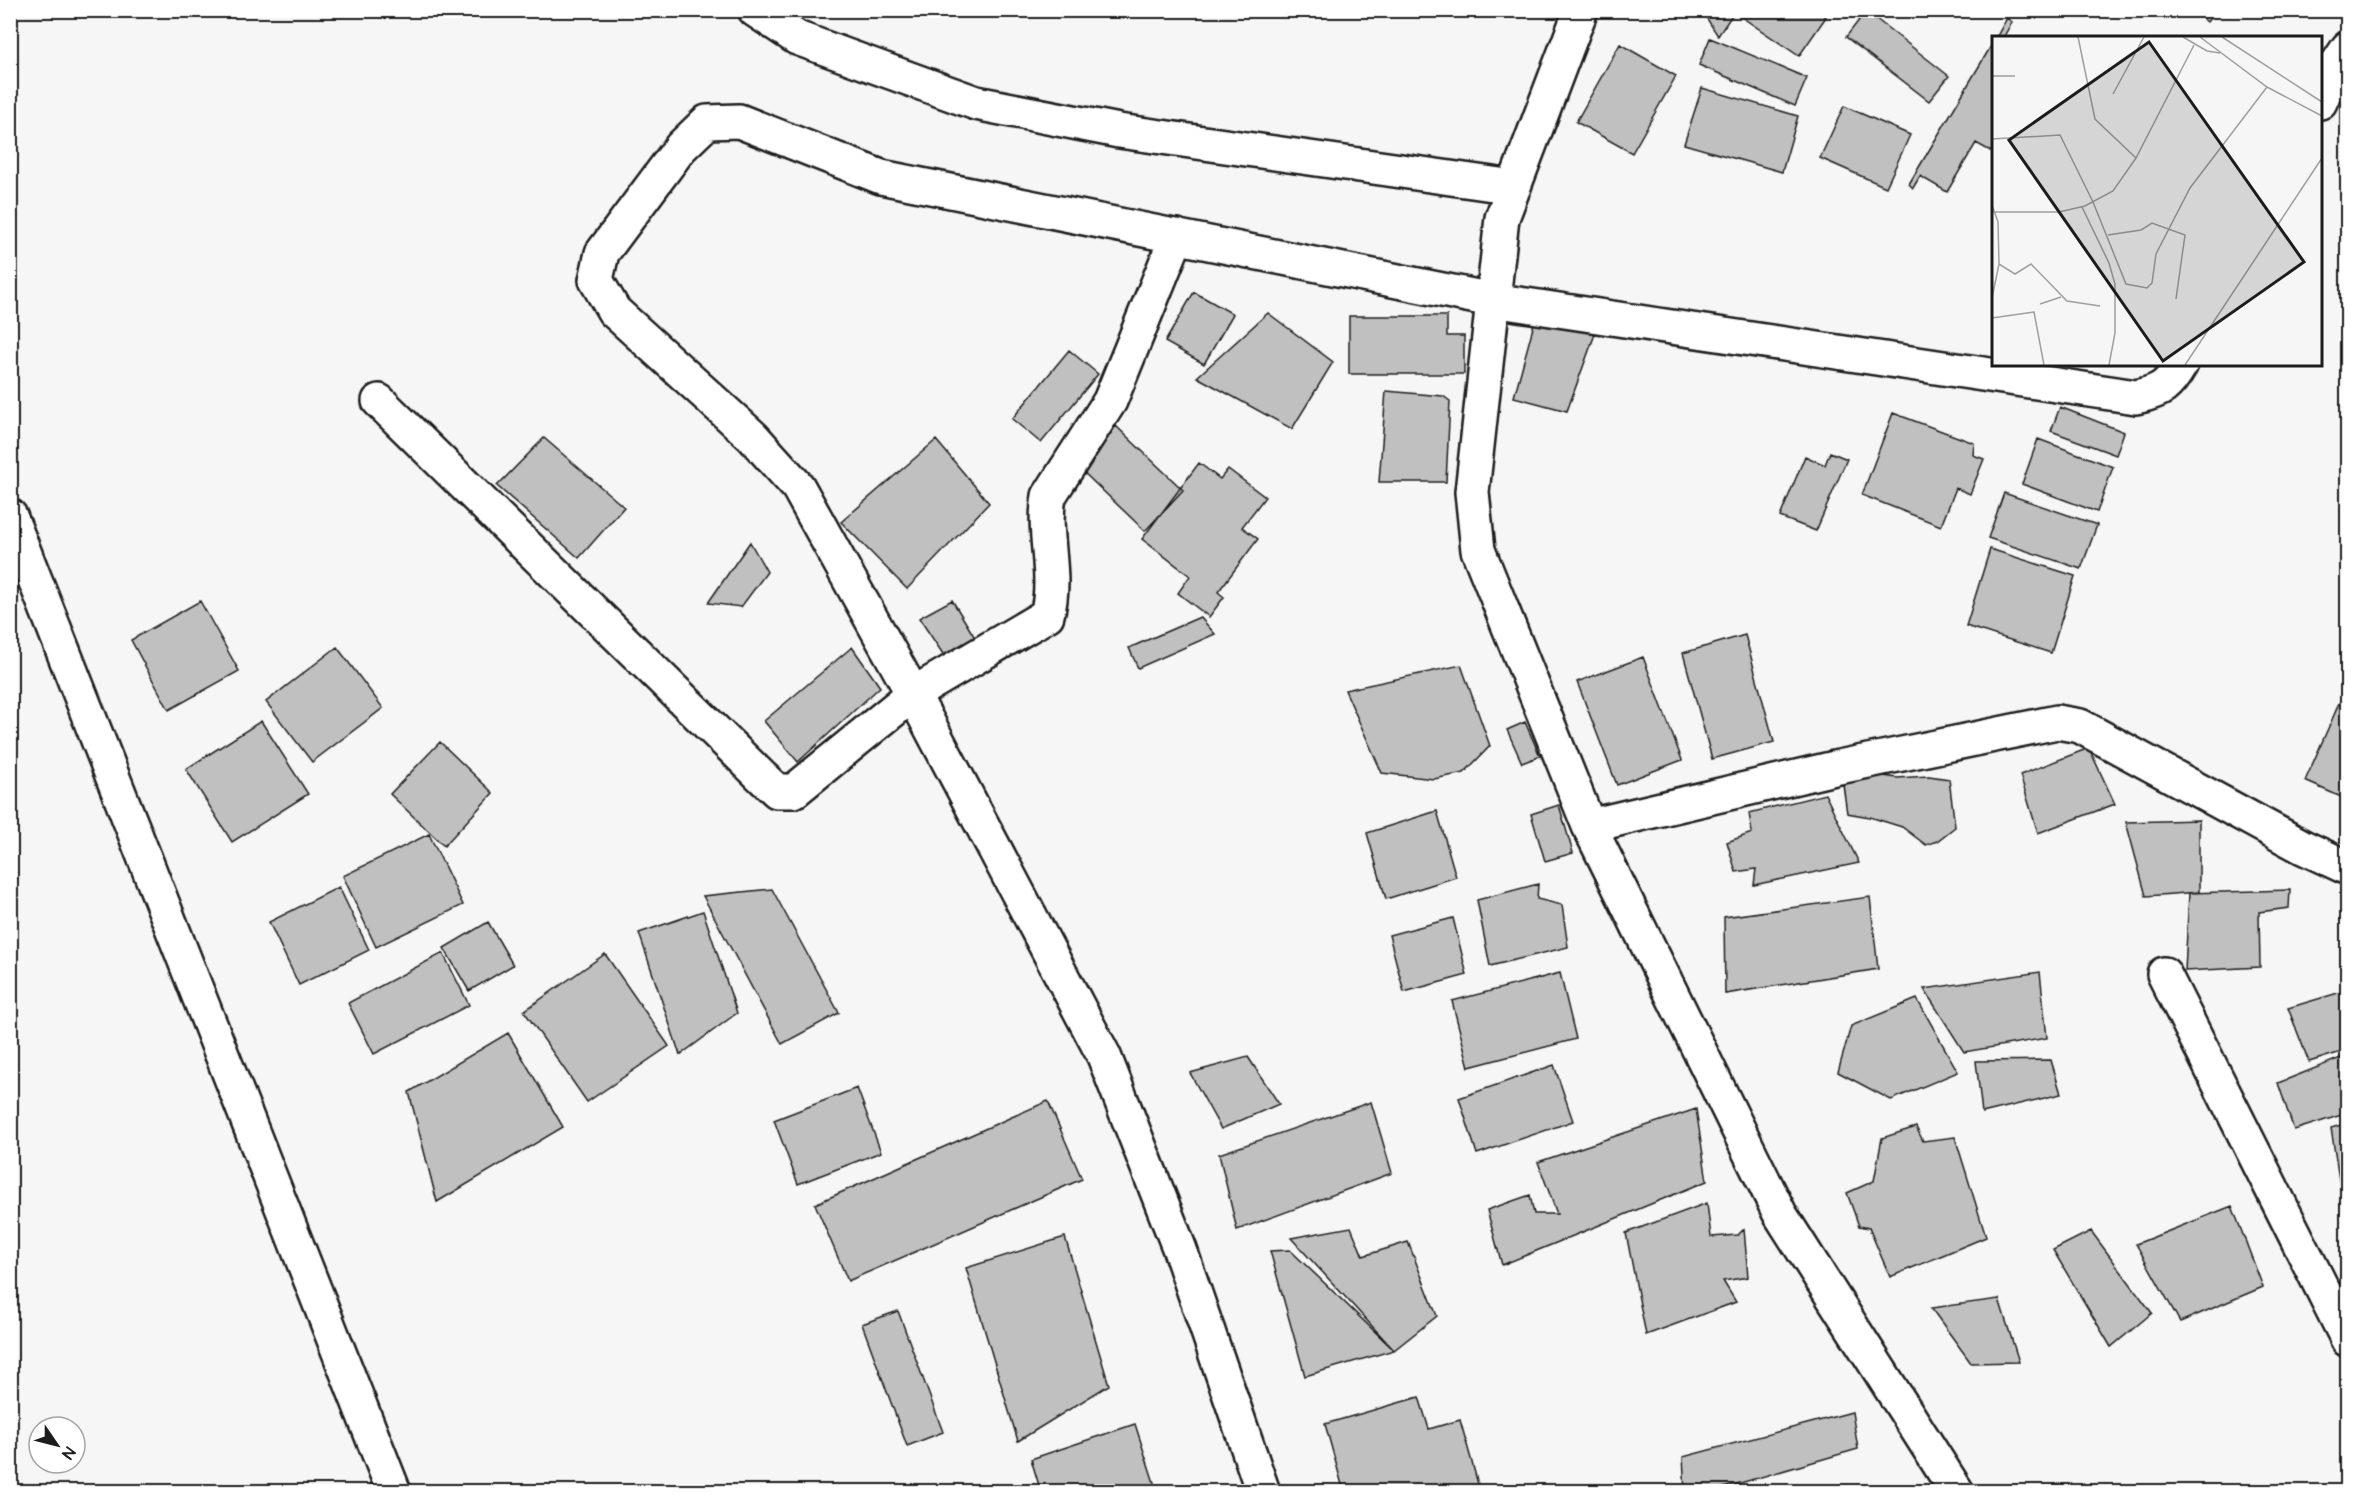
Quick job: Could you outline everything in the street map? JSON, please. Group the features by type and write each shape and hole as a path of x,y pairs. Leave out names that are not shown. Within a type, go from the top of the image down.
{"street":[{"path":"755,10 796,38 976,103 1119,131 1514,187"},
{"path":"1581,10 1502,218 1472,492 1478,550 1589,826 1780,1214 1957,1491"},
{"path":"2322,98 2336,66 2348,48"},
{"path":"1263,1491 1180,1250 1104,1056 913,694 798,487 753,437 614,311 596,280 602,252 681,147 707,122 739,122 881,177 1492,300 2136,397 2157,393 2170,383 2180,366"},
{"path":"379,401 777,791 794,791 913,694 1047,615 1052,597 1046,513 1049,496 1110,401 1177,236"},
{"path":"10,516 394,1491"},
{"path":"1589,826 1839,767 2057,722 2080,726 2303,847 2348,868"},
{"path":"2164,974 2348,1340"}],"building":[{"path":"1706,10 1816,10 1826,17 1799,56 1734,12 1718,36 1704,14"},
{"path":"2193,10 2216,10 2207,22"},
{"path":"1866,11 1949,76 1929,101 1846,37"},
{"path":"2007,18 2012,22 2004,36 1997,36"},
{"path":"1710,38 1807,78 1795,106 1699,65"},
{"path":"1620,44 1676,76 1632,153 1576,122"},
{"path":"1992,44 1992,152 1976,143 1947,192 1920,176 1913,188 1909,184"},
{"path":"1702,88 1798,116 1782,172 1684,144"},
{"path":"1844,106 1910,135 1886,187 1820,158"},
{"path":"1194,292 1233,314 1204,364 1165,342"},
{"path":"1268,313 1333,362 1292,429 1197,377"},
{"path":"1349,316 1447,316 1447,336 1464,336 1464,374 1349,374"},
{"path":"1535,320 1595,334 1567,411 1514,397"},
{"path":"1069,350 1098,374 1041,443 1012,419"},
{"path":"1386,391 1443,396 1450,401 1446,482 1379,482"},
{"path":"2060,407 2124,432 2116,455 2051,431"},
{"path":"1893,413 1974,443 1973,455 1984,459 1970,494 1956,488 1941,526 1862,495"},
{"path":"1116,426 1183,490 1145,531 1078,467"},
{"path":"544,438 624,507 579,558 497,486"},
{"path":"2038,439 2113,467 2097,512 2022,484"},
{"path":"936,440 989,503 907,589 841,522"},
{"path":"1830,452 1847,459 1816,531 1780,517 1805,456 1825,465"},
{"path":"1199,463 1220,479 1228,469 1265,497 1242,527 1258,539 1218,592 1224,597 1209,617 1178,593 1190,576 1142,539"},
{"path":"2004,493 2097,525 2081,569 1988,538"},
{"path":"750,542 767,572 741,607 708,603"},
{"path":"1990,549 2075,576 2051,653 1966,626"},
{"path":"952,600 977,641 945,657 919,618"},
{"path":"200,601 239,671 169,710 131,640"},
{"path":"1200,617 1215,634 1138,668 1129,648"},
{"path":"1745,635 1774,742 1712,759 1683,653"},
{"path":"337,647 383,708 312,762 266,702"},
{"path":"852,647 880,687 798,762 764,721"},
{"path":"1643,657 1682,760 1617,785 1577,682"},
{"path":"1461,665 1490,746 1464,773 1434,779 1382,773 1345,690"},
{"path":"2348,683 2348,800 2305,781"},
{"path":"261,721 308,794 232,842 186,769"},
{"path":"1525,722 1540,756 1522,763 1507,730"},
{"path":"440,742 493,793 444,846 390,794"},
{"path":"2089,748 2115,804 2038,833 2020,775"},
{"path":"1841,770 1897,778 1929,776 1949,779 1955,827 1937,841 1926,845 1902,827 1847,813"},
{"path":"1825,794 1859,863 1754,885 1756,869 1736,872 1727,842 1752,833 1749,813"},
{"path":"1559,805 1573,853 1545,861 1531,814"},
{"path":"1437,811 1456,877 1386,899 1367,833"},
{"path":"2199,820 2199,892 2146,896 2126,822"},
{"path":"429,834 463,905 376,947 343,876"},
{"path":"1538,884 1537,899 1562,905 1568,947 1490,966 1477,900"},
{"path":"339,887 369,950 299,985 269,922"},
{"path":"772,889 839,1013 782,1044 703,896"},
{"path":"2290,890 2289,908 2259,912 2260,967 2185,971 2189,893"},
{"path":"1870,897 1878,969 1725,994 1724,917"},
{"path":"703,911 737,1013 680,1055 639,933"},
{"path":"1453,918 1467,975 1404,992 1389,935"},
{"path":"488,922 513,965 469,991 444,948"},
{"path":"443,953 469,1005 374,1054 348,1003"},
{"path":"605,954 669,1046 587,1102 524,1011"},
{"path":"2040,972 2047,1038 1964,1052 1924,989"},
{"path":"1560,973 1576,1039 1469,1067 1452,1001"},
{"path":"2348,990 2348,1050 2309,1062 2288,1008"},
{"path":"1917,999 1958,1072 1891,1100 1838,1072 1851,1026"},
{"path":"508,1033 563,1127 437,1202 409,1092"},
{"path":"2348,1055 2348,1113 2294,1130 2278,1083"},
{"path":"1248,1057 1279,1104 1221,1129 1190,1073"},
{"path":"2051,1060 2061,1094 1982,1113 1976,1061"},
{"path":"1554,1065 1573,1121 1477,1154 1459,1098"},
{"path":"857,1088 881,1152 798,1184 774,1120"},
{"path":"1048,1101 1082,1179 848,1281 815,1204"},
{"path":"1371,1102 1392,1173 1237,1230 1219,1154"},
{"path":"1696,1109 1707,1181 1502,1265 1487,1210 1530,1195 1534,1214 1557,1214 1538,1162"},
{"path":"2348,1123 2348,1203 2343,1205 2331,1128"},
{"path":"1916,1127 1923,1141 1955,1137 1986,1237 1890,1277 1869,1228 1859,1226 1847,1193 1874,1181 1882,1138"},
{"path":"1707,1203 1711,1237 1738,1235 1744,1229 1748,1277 1723,1281 1736,1302 1646,1335 1626,1233"},
{"path":"2232,1206 2263,1287 2180,1322 2136,1244"},
{"path":"1351,1227 1363,1256 1408,1242 1437,1316 1394,1350 1291,1238"},
{"path":"2091,1231 2152,1313 2111,1347 2053,1250"},
{"path":"1065,1237 1109,1385 1018,1441 966,1268"},
{"path":"1290,1250 1394,1350 1305,1376 1270,1251"},
{"path":"1999,1299 2019,1362 1971,1363 1931,1308"},
{"path":"898,1311 943,1432 907,1446 862,1324"},
{"path":"1419,1397 1429,1429 1460,1420 1480,1491 1344,1492 1325,1424"},
{"path":"1852,1412 1858,1449 1709,1492 1685,1492 1683,1457"},
{"path":"1135,1424 1157,1492 1041,1492 1031,1459"},
{"path":"1915,1485 1917,1492 1890,1492"},
{"path":"1599,1487 1626,1489 1629,1492 1600,1492"}]}
